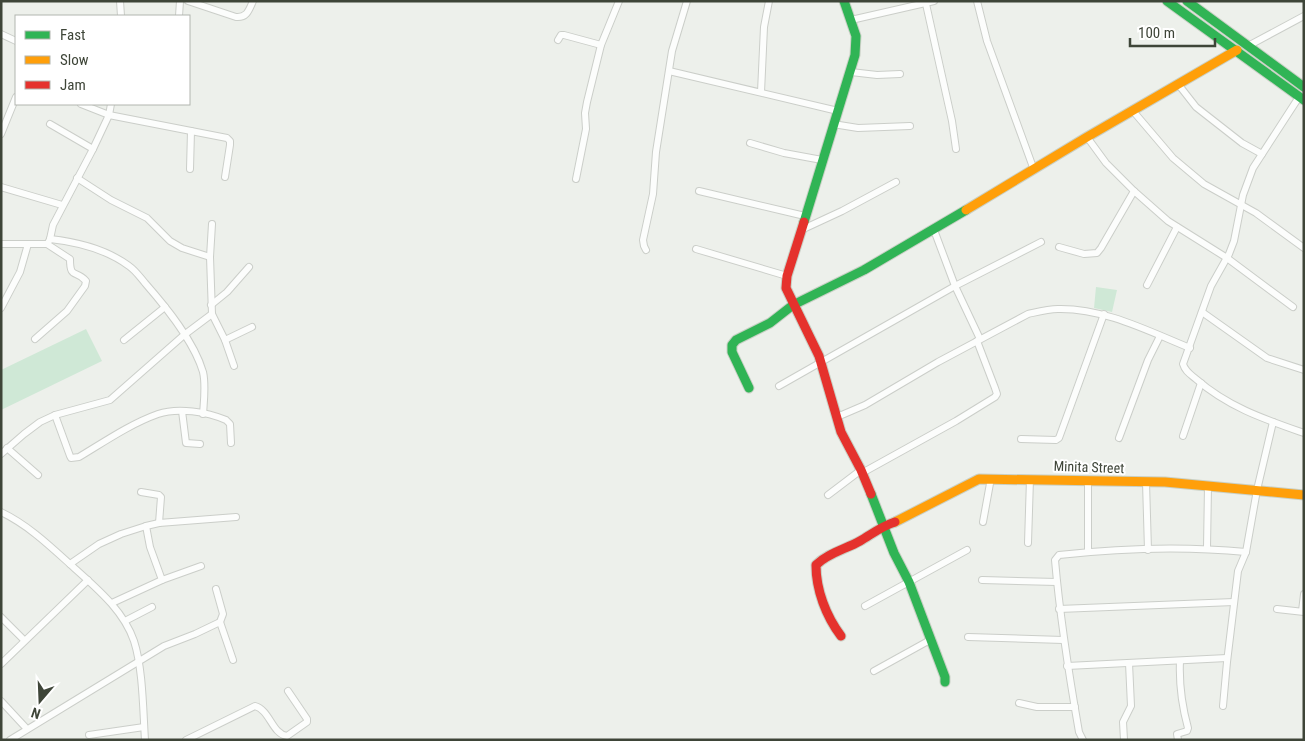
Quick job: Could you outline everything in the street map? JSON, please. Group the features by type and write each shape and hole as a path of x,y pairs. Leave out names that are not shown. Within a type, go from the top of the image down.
{"street":[{"path":"120,1 121,15"},
{"path":"179,15 180,1"},
{"path":"188,1 236,18 242,18 253,1"},
{"path":"576,179 586,129 585,113 601,45 619,1"},
{"path":"646,250 643,240 653,194 656,152 672,51 687,1"},
{"path":"761,92 764,27 769,1"},
{"path":"844,1 856,36 855,55 786,276 786,288 821,363 841,432 862,472 883,526 909,582 945,677 945,682"},
{"path":"851,20 934,1"},
{"path":"977,1 987,40 1034,170"},
{"path":"1167,1 1301,98 1254,168 1243,195 1237,231 1227,258 1211,286 1184,367 1201,383 1229,404 1304,433"},
{"path":"1187,1 1200,6 1248,46 1304,87"},
{"path":"926,4 952,121 956,149"},
{"path":"1248,46 1304,16"},
{"path":"1,34 15,41"},
{"path":"558,40 561,35 564,35 601,45"},
{"path":"749,388 732,352 732,346 736,340 770,323 793,305 864,270 934,230 1236,50"},
{"path":"669,70 838,110"},
{"path":"851,72 900,74"},
{"path":"1178,84 1196,107 1242,143 1262,154"},
{"path":"1,134 15,99"},
{"path":"83,105 108,115 227,138 230,140 225,177"},
{"path":"48,242 52,225 93,149 111,105"},
{"path":"1132,111 1178,163 1204,184 1256,213 1304,248"},
{"path":"50,124 93,149"},
{"path":"833,124 858,128 910,126"},
{"path":"190,169 191,132"},
{"path":"1086,138 1106,163 1134,191 1177,227 1227,258 1293,307"},
{"path":"750,143 784,153 822,160"},
{"path":"77,178 111,200 147,218 170,241 182,248 210,257"},
{"path":"801,230 842,211 896,182"},
{"path":"1,188 62,205"},
{"path":"699,191 805,216"},
{"path":"1059,247 1084,254 1097,253 1134,191"},
{"path":"212,224 210,257 212,314 225,340 234,366"},
{"path":"1147,285 1177,227"},
{"path":"828,495 862,472 956,421 997,394 978,340 934,230"},
{"path":"35,339 66,311 86,282 84,278 72,273 70,270 70,259 48,242"},
{"path":"1,244 78,242 110,255 130,267 165,307 198,358 203,374 203,414"},
{"path":"779,386 955,286 1041,242"},
{"path":"1,308 23,265 28,244"},
{"path":"696,249 786,276"},
{"path":"211,305 227,292 249,267"},
{"path":"124,340 165,307"},
{"path":"836,417 865,405 938,362 1028,314 1057,309 1093,311 1190,348"},
{"path":"1202,312 1267,358 1304,370"},
{"path":"1,454 40,422 55,415 110,400 184,335 212,314"},
{"path":"1021,439 1058,439 1104,314"},
{"path":"225,340 252,327"},
{"path":"1119,438 1148,360 1160,336"},
{"path":"1183,436 1201,383"},
{"path":"55,415 70,456 74,459 80,458 112,437 158,414 182,411 226,420 230,424 231,443"},
{"path":"182,411 186,442 200,444"},
{"path":"1223,706 1238,572 1246,552 1256,490 1273,422"},
{"path":"7,448 38,475"},
{"path":"983,522 991,478"},
{"name":"Minita Street","path":"840,636 833,626 815,575 816,565 824,558 862,540 883,526 904,518 979,479 1146,482 1304,495"},
{"path":"1028,543 1030,479"},
{"path":"1088,482 1088,552"},
{"path":"1146,482 1148,550"},
{"path":"1207,548 1208,486"},
{"path":"141,492 161,497 159,523"},
{"path":"1,512 16,519 35,532 112,603 125,622 134,641 138,662 145,740"},
{"path":"70,564 99,544 146,526 159,523 204,521 236,517"},
{"path":"146,526 150,547 162,580"},
{"path":"1083,740 1063,640 1055,560 1057,556 1060,554 1088,552 1207,548 1246,552"},
{"path":"865,606 966,550"},
{"path":"112,603 162,580 201,566"},
{"path":"1,664 88,580"},
{"path":"982,580 1057,582"},
{"path":"216,590 223,614 220,622 233,660"},
{"path":"1277,609 1303,611 1304,594"},
{"path":"1059,609 1234,602"},
{"path":"125,622 152,607"},
{"path":"1,617 24,640"},
{"path":"10,740 18,738 26,729 164,646 196,634 220,622"},
{"path":"968,637 1063,640"},
{"path":"874,671 930,640"},
{"path":"1067,666 1227,658"},
{"path":"1178,740 1178,734 1187,731 1188,728 1181,689 1180,661"},
{"path":"1124,740 1123,722 1130,706 1129,663"},
{"path":"186,740 256,706 262,709 282,735 287,736 307,722 307,719 288,691"},
{"path":"1,702 26,729"},
{"path":"1019,703 1037,706 1075,707"},
{"path":"89,735 144,727"}],"green space":[{"path":"1096,287 1117,290 1112,312 1094,308"},
{"path":"86,329 102,361 1,410 1,370"}],"traffic: fast":[{"path":"804,222 855,55 856,36 844,1"},
{"path":"1167,1 1304,100"},
{"path":"1187,1 1304,87"},
{"path":"749,388 732,352 732,345 736,340 770,323 793,305 864,270 966,210"},
{"path":"871,494 894,553 909,582 945,677 945,682"}],"traffic: slow":[{"path":"966,210 1237,50"},
{"path":"895,522 979,479 1165,482 1304,495"}],"traffic: jam":[{"path":"804,222 787,276 786,288 819,356 841,432 871,494"},
{"path":"841,636 823,602 816,574 816,565 832,554 855,544 895,522"}]}
